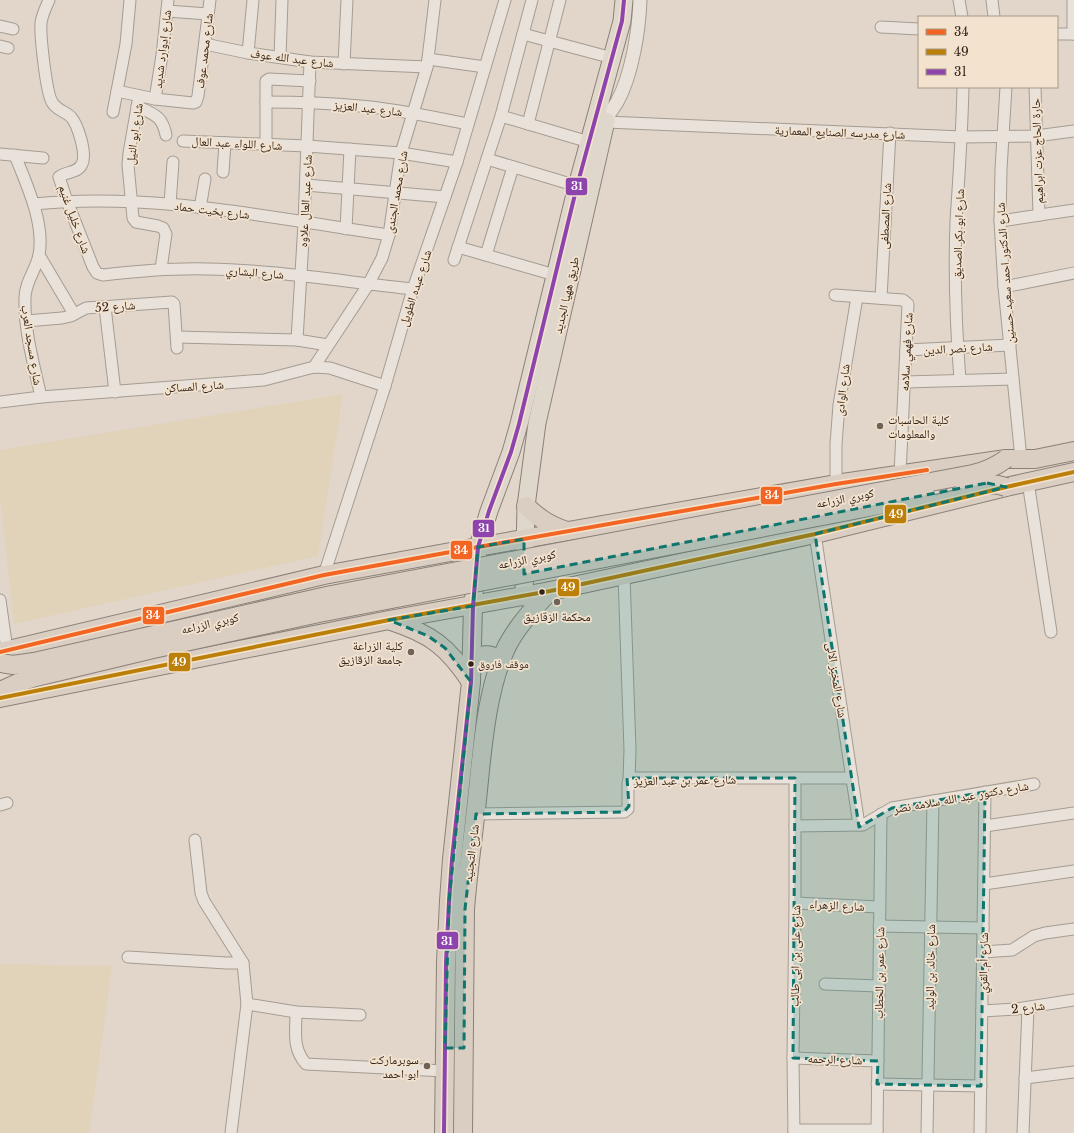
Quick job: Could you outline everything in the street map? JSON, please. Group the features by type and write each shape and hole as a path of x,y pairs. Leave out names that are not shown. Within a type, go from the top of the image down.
{"highway":[{"path":"2,655 324,575 524,538 836,484 1013,459 1035,459 1074,451"},
{"name":"كوبري الزراعه","path":"2,655 13,665 34,662 331,595 973,474 985,471 1013,459"},
{"path":"0,698 389,620 550,591 815,534 1006,487 1074,472"},
{"name":"كوبري الزراعه","path":"0,691 20,682 44,675 153,649 319,613 987,484 997,484 1006,487"},
{"path":"526,506 538,518 552,526 568,531"},
{"name":"شارع التجنيد","path":"463,1133 465,909 487,717 495,679 507,646 526,617 550,591"},
{"name":"شارع التجنيد","path":"444,1133 446,962 452,859 471,682 473,606"},
{"path":"389,620 410,627 445,648 458,663 471,682"},
{"path":"472,658 488,655 502,660"},
{"path":"445,1048 464,1048"}],"main road":[{"path":"603,118 612,62 622,21 624,0"},
{"path":"612,62 631,22 633,0"},
{"name":"طريق ههيا الجديد","path":"473,606 478,547 489,511 511,452 519,424 589,142 603,118"},
{"name":"طريق ههيا الجديد","path":"524,596 524,538 526,506 537,423 603,118"}],"street":[{"name":"شارع خليل غنيم","path":"49,0 43,17 41,30 47,88 52,103 56,108 69,116 76,125 84,157 82,164 78,169 59,177 92,267 97,273"},
{"name":"شارع ابو النيل","path":"113,112 126,44 130,0"},
{"name":"شارع محمد عوف","path":"155,99 192,104 196,102 210,0"},
{"path":"248,53 253,0"},
{"path":"280,57 282,0"},
{"path":"344,64 347,0"},
{"name":"شارع محمد الجندى","path":"314,367 368,285 382,258 389,235 401,153 428,63 436,0"},
{"name":"شارع عبده الطويل","path":"324,575 385,386 413,289 457,162 505,0"},
{"path":"454,260 501,116 532,0"},
{"path":"528,124 560,0"},
{"path":"522,34 549,41 612,62 613,30 617,0"},
{"name":"طريق ههيا الجديد","path":"603,118 617,103 624,86 633,55 640,19 640,0"},
{"path":"959,0 962,16"},
{"path":"992,0 994,16"},
{"path":"1058,34 1074,34 1074,3"},
{"path":"168,5 208,14"},
{"name":"شارع إدوارد شديد","path":"155,99 168,5"},
{"path":"0,26 13,29"},
{"path":"881,27 918,29"},
{"name":"شارع عبد الله عوف","path":"204,44 248,53 310,62 344,64 428,63 485,68"},
{"name":"شارع عبد العال علاوه","path":"297,340 306,185 310,62"},
{"path":"266,145 266,81 269,79 310,81"},
{"name":"شارع ابو بكر الصديق","path":"960,380 956,319 956,222 962,137 963,88"},
{"name":"شارع الدكتور احمد سعيد حسنين","path":"1006,88 1001,169 1000,222 1004,288 1013,379 1013,459"},
{"name":"حارة الحاج عزت ابراهيم","path":"1035,88 1039,215"},
{"path":"117,91 138,101 156,115 162,121 166,135"},
{"path":"138,101 155,99"},
{"name":"شارع ابو النيل","path":"138,101 128,159 131,202 134,220 140,223 163,228 166,234 161,269"},
{"name":"شارع عبد العزيز","path":"266,102 309,102 361,106 413,113 468,124"},
{"path":"501,116 589,142"},
{"name":"شارع مدرسه الصنايع المعمارية","path":"603,118 962,137 1036,136 1074,131"},
{"name":"شارع المصطفى","path":"881,298 890,133"},
{"name":"شارع اللواء عبد العال","path":"183,141 350,149 401,153 457,162"},
{"path":"222,172 225,143"},
{"path":"346,229 350,149"},
{"path":"0,154 43,158"},
{"name":"شارع مسجد العرب","path":"15,155 34,204 40,235 39,255 25,293 26,321 41,397"},
{"path":"487,159 577,186"},
{"path":"170,204 173,162"},
{"path":"486,255 512,167"},
{"path":"200,208 205,179"},
{"path":"306,185 445,197"},
{"name":"شارع بخيت حماد","path":"34,204 67,201 170,204 389,235"},
{"path":"1000,222 1074,210"},
{"path":"458,247 555,275"},
{"path":"39,255 74,314"},
{"name":"شارع البشاري","path":"97,273 103,275 161,269 223,270 301,276 368,285 413,289"},
{"path":"1004,288 1074,273"},
{"name":"شارع فهمي سلامه","path":"835,295 903,300 908,304 900,474"},
{"name":"شارع الوادى","path":"836,484 836,444 839,405 857,297"},
{"name":"شارع 52","path":"26,321 62,318 86,308 172,302 174,304 177,348"},
{"path":"105,307 115,392"},
{"path":"176,336 297,340 328,345"},
{"name":"شارع نصر الدين","path":"906,350 1010,345"},
{"name":"شارع المساكن","path":"0,402 41,397 264,380 314,367 330,368 385,386"},
{"path":"905,382 1013,379"},
{"path":"1028,482 1051,632"},
{"name":"شارع المخبز الالى","path":"815,534 859,825"},
{"path":"624,575 630,750 629,780"},
{"path":"0,600 2,655"},
{"name":"شارع عمر بن عبد العزيز","path":"476,814 624,812 628,808 629,780 633,778 852,778"},
{"name":"شارع على بن ابى طالب","path":"794,1132 793,1058 796,778"},
{"name":"شارع دكتور عبد الله سلامه نصر","path":"795,826 866,824 892,808 1034,784"},
{"name":"شارع أم القري","path":"980,1133 985,792"},
{"name":"شارع خالد بن الوليد","path":"927,1133 933,801"},
{"path":"985,826 1074,813"},
{"name":"شارع عمر بن الخطاب","path":"877,1132 881,814"},
{"path":"195,840 201,893 204,901 244,963 248,1004 231,1133"},
{"path":"984,884 1074,871"},
{"name":"شارع الزهراء","path":"795,903 879,907"},
{"path":"879,926 983,928"},
{"path":"983,952 1012,950 1020,946 1028,939 1045,933 1074,929"},
{"path":"128,957 244,963"},
{"path":"825,984 879,986"},
{"name":"شارع 2","path":"982,1011 1028,1008 1074,1000"},
{"path":"248,1004 296,1012 360,1015"},
{"path":"1023,1133 1028,1008"},
{"path":"296,1012 296,1049 300,1058 306,1064 445,1071"},
{"name":"شارع الرحمه","path":"793,1058 878,1061"},
{"path":"1025,1078 1074,1072"},
{"path":"877,1084 981,1086"},
{"path":"794,1132 877,1132"}],"highlighted area":[{"path":"987,483 1006,487 815,534 859,827 892,808 985,792 981,1086 877,1084 878,1061 793,1058 795,778 627,778 629,806 624,812 476,814 465,909 464,1048 445,1048 449,901 471,682 445,648 428,636 389,620 473,606 478,547 524,539 524,574"}],"shaded area":[{"path":"343,394 318,556 14,624 0,498 0,450"},
{"path":"0,964 112,966 89,1133 0,1133"}],"transit line":[{"name":"31","path":"444,1133 446,962 449,901 452,859 471,682 473,606 478,547 489,511 511,452 519,424 577,186 622,21 624,0"},
{"name":"34","path":"0,652 324,575 836,484 927,470"},
{"name":"49","path":"0,698 389,620 550,591 815,534 1006,487 1074,472"}],"place":[{"name":"كلية الحاسبات والمعلومات","path":"880,426"},
{"name":"محكمة الزقازيق","path":"557,602"},
{"name":"كلية الزراعة جامعة الزقازيق","path":"411,652"},
{"name":"موقف فاروق","path":"471,664"},
{"name":"سوبرماركت ابو احمد","path":"427,1066"}]}
